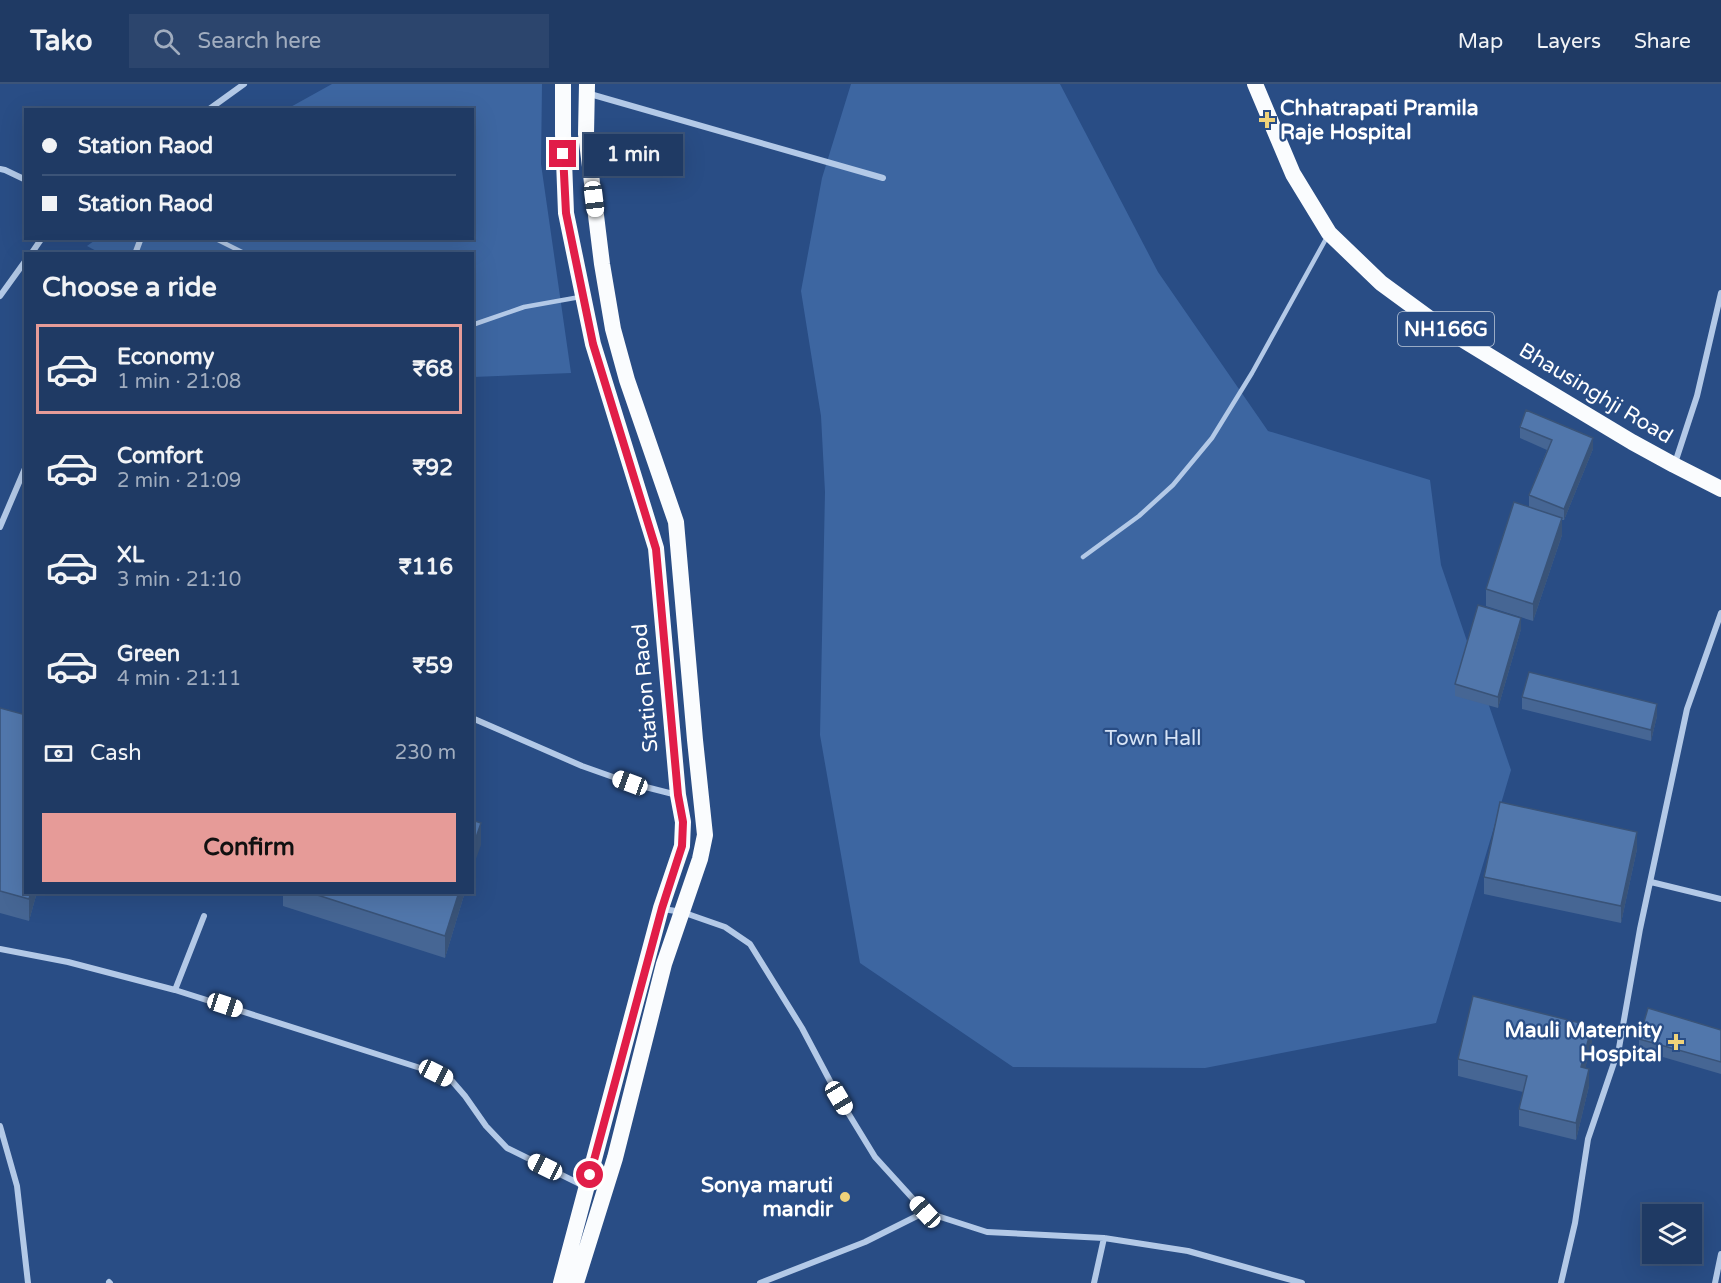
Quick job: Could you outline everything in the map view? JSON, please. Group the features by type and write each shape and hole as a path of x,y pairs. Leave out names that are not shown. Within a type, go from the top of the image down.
{"highway":[{"name":"Station Raod","path":"561,1283 662,908 682,846 683,822 678,795 656,549 593,344 566,213 562,134 563,84"},
{"name":"Bhausinghji Road","path":"1255,84 1293,174 1329,233 1381,283 1437,324 1622,436 1721,489"},
{"path":"576,1283 615,1158 664,964 700,859 705,835 676,522 627,380 613,329 602,264 586,134 587,88"}],"street":[{"path":"211,108 244,84"},
{"path":"587,88 883,178"},
{"path":"0,169 24,179"},
{"path":"0,296 24,263"},
{"path":"1674,465 1697,396 1721,293"},
{"path":"0,527 24,471"},
{"path":"1561,1283 1575,1223 1588,1139 1619,1048 1640,929 1687,709 1721,613"},
{"path":"474,719 582,766 630,783 678,795"},
{"path":"1651,882 1721,899"},
{"path":"662,908 682,912 725,927 750,944 802,1028 839,1098 875,1157 925,1212 987,1232 1104,1238 1188,1251 1302,1283"},
{"path":"175,990 204,916"},
{"path":"0,949 69,962 175,990 436,1073 452,1081 486,1126 507,1148 586,1187"},
{"path":"0,1126 17,1186 28,1283"},
{"path":"760,1283 865,1242 925,1212"},
{"path":"1094,1283 1104,1238"},
{"path":"1715,1283 1721,1254"},
{"path":"782,1275 782,1283"}],"lane":[{"path":"1083,557 1139,516 1173,485 1212,438 1252,373 1329,233"},
{"path":"218,240 242,252"},
{"path":"474,324 524,307 584,297"}],"green space":[{"path":"332,84 542,84 541,164 571,373 474,377 474,252 98,252 87,246 95,240 474,240 474,108 289,108"},
{"name":"Town Hall","path":"851,84 1060,84 1158,272 1268,431 1430,480 1441,565 1511,770 1436,1023 1205,1068 1013,1067 860,963 820,735 825,492 821,416 801,291 822,178"}],"building":[{"path":"1526,410 1593,438 1564,509 1529,495 1552,440 1520,427"},
{"path":"1514,502 1562,518 1533,604 1486,589"},
{"path":"1478,605 1521,618 1498,697 1455,684"},
{"path":"1529,672 1657,704 1651,730 1522,697"},
{"path":"0,708 24,714 24,894 30,894 29,899 0,891"},
{"path":"1500,802 1637,832 1621,906 1484,877"},
{"path":"474,821 481,823 474,843"},
{"path":"314,894 458,894 445,936"},
{"path":"1473,996 1592,1026 1581,1067 1589,1069 1576,1123 1519,1109 1527,1076 1458,1059"},
{"path":"1648,1008 1721,1030 1721,1062 1639,1039"}],"place":[{"name":"Chhatrapati Pramila Raje Hospital","path":"1267,120"},
{"name":"Mauli Maternity Hospital","path":"1676,1042"},
{"name":"Sonya maruti mandir","path":"845,1197"}],"route":[{"path":"563,154 566,213 593,344 656,549 678,795 683,822 682,846 662,908 590,1175"}]}
